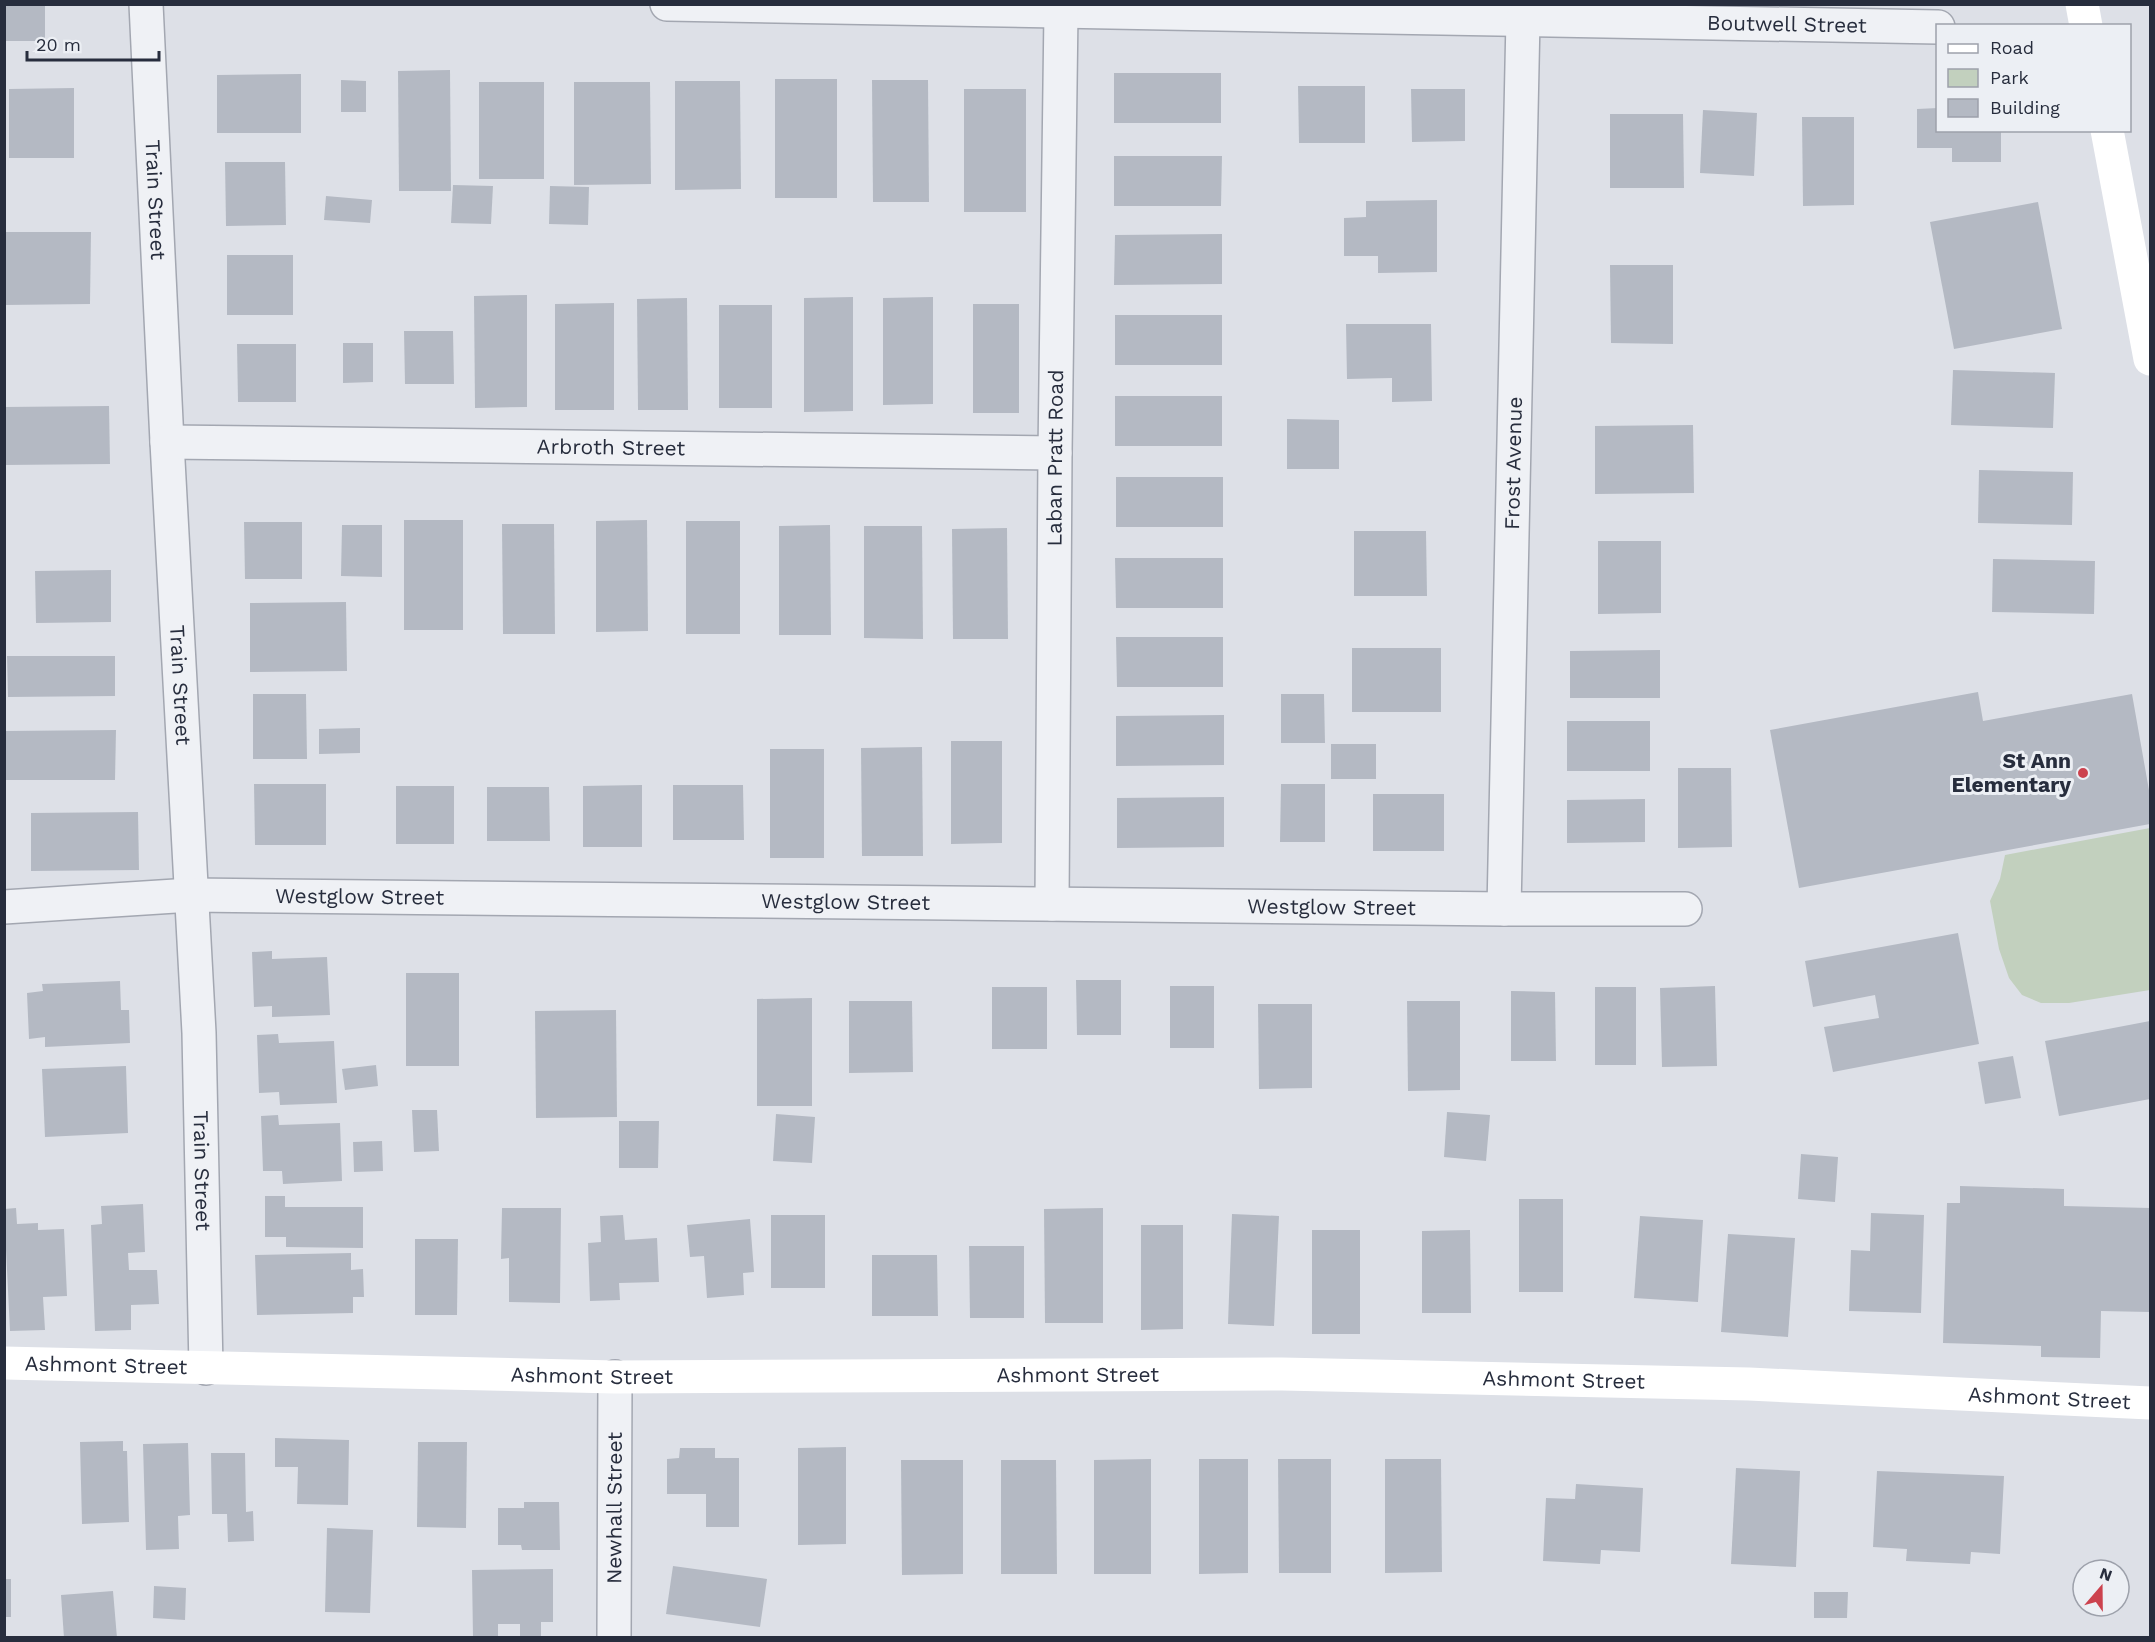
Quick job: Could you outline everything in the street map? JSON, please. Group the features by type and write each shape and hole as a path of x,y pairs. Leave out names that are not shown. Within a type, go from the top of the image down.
{"main road":[{"path":"2082,4 2086,24"},
{"path":"2107,132 2151,359"},
{"name":"Ashmont Street","path":"4,1364 615,1377 1282,1374 1749,1384 2151,1403"}],"street":[{"name":"Train Street","path":"146,4 199,1033 206,1368"},
{"name":"Boutwell Street","path":"667,4 1061,12 1148,9 1936,27"},
{"name":"Laban Pratt Road","path":"1052,904 1061,12"},
{"name":"Frost Avenue","path":"1504,909 1523,19"},
{"name":"Arbroth Street","path":"167,442 1055,453"},
{"name":"Westglow Street","path":"4,907 191,895 1685,909"},
{"name":"Newhall Street","path":"614,1638 615,1377"}],"green space":[{"path":"2150,828 2150,990 2069,1003 2041,1003 2022,995 2009,978 1999,949 1990,901 2000,879 2005,855"}],"building":[{"path":"4,4 45,4 45,41 4,41"},
{"path":"450,70 451,191 399,191 398,71"},
{"path":"1114,73 1221,73 1221,123 1114,123"},
{"path":"301,74 301,133 217,133 217,75"},
{"path":"775,79 837,79 837,198 775,198"},
{"path":"341,80 366,81 366,112 341,112"},
{"path":"872,80 928,80 929,202 873,202"},
{"path":"675,81 740,81 741,189 675,190"},
{"path":"479,82 544,82 544,179 479,179"},
{"path":"574,82 650,82 651,184 574,185"},
{"path":"1298,86 1365,86 1365,143 1299,143"},
{"path":"74,88 74,158 9,158 9,89"},
{"path":"964,89 1026,89 1026,212 964,212"},
{"path":"1411,89 1465,89 1465,141 1412,142"},
{"path":"1936,108 1936,132 2001,132 2001,162 1952,162 1952,148 1917,148 1917,109"},
{"path":"1703,110 1757,113 1754,176 1700,173"},
{"path":"1610,114 1683,114 1684,188 1610,188"},
{"path":"1802,117 1854,117 1854,205 1803,206"},
{"path":"1114,156 1222,156 1221,206 1114,206"},
{"path":"225,162 285,162 286,225 226,226"},
{"path":"453,185 493,186 491,224 451,223"},
{"path":"550,186 589,187 588,225 549,224"},
{"path":"326,196 372,200 370,223 324,220"},
{"path":"1437,200 1437,272 1378,273 1378,256 1344,256 1344,218 1366,217 1366,201"},
{"path":"2038,202 2062,329 1954,349 1930,222"},
{"path":"4,232 91,232 90,304 4,305"},
{"path":"1222,234 1222,284 1114,285 1115,235"},
{"path":"227,255 293,255 293,315 227,315"},
{"path":"1610,265 1673,265 1673,344 1611,343"},
{"path":"527,295 527,407 475,408 474,296"},
{"path":"853,297 853,411 804,412 804,298"},
{"path":"933,297 933,404 883,405 883,298"},
{"path":"687,298 688,410 638,410 637,299"},
{"path":"614,303 614,410 555,410 555,304"},
{"path":"973,304 1019,304 1019,413 973,413"},
{"path":"719,305 772,305 772,408 719,408"},
{"path":"1115,315 1222,315 1222,365 1115,365"},
{"path":"1346,324 1431,324 1432,401 1392,402 1392,378 1347,379"},
{"path":"404,331 453,331 454,384 405,384"},
{"path":"343,343 373,343 373,382 343,383"},
{"path":"237,344 296,344 296,402 238,402"},
{"path":"1953,370 2055,373 2053,428 1951,425"},
{"path":"1115,396 1222,396 1222,446 1115,446"},
{"path":"109,406 110,464 4,465 4,407"},
{"path":"1287,419 1339,420 1339,469 1287,469"},
{"path":"1693,425 1694,493 1595,494 1595,426"},
{"path":"1979,470 2073,472 2072,525 1978,523"},
{"path":"1116,477 1223,477 1223,527 1116,527"},
{"path":"404,520 463,520 463,630 404,630"},
{"path":"647,520 648,631 596,632 596,521"},
{"path":"686,521 740,521 740,634 686,634"},
{"path":"244,522 302,522 302,579 245,579"},
{"path":"502,524 554,524 555,634 503,634"},
{"path":"342,525 382,525 382,577 341,576"},
{"path":"830,525 831,635 779,635 779,526"},
{"path":"864,526 922,526 923,639 864,638"},
{"path":"1007,528 1008,639 953,639 952,529"},
{"path":"1354,531 1426,531 1427,596 1354,596"},
{"path":"1598,541 1661,541 1661,613 1598,614"},
{"path":"1115,558 1223,558 1223,608 1116,608"},
{"path":"1993,559 2095,561 2094,614 1992,612"},
{"path":"111,570 111,622 36,623 35,571"},
{"path":"346,602 347,671 250,672 250,603"},
{"path":"1116,637 1223,637 1223,687 1117,687"},
{"path":"1352,648 1441,648 1441,712 1352,712"},
{"path":"1660,650 1660,698 1570,698 1570,651"},
{"path":"7,656 115,656 115,696 8,697"},
{"path":"1978,692 1983,721 2132,694 2150,796 2150,824 1799,888 1770,730"},
{"path":"253,694 306,694 307,759 253,759"},
{"path":"1281,694 1324,694 1325,743 1281,743"},
{"path":"1224,715 1224,765 1116,766 1116,716"},
{"path":"1567,721 1650,721 1650,771 1567,771"},
{"path":"360,728 360,753 319,754 319,729"},
{"path":"116,730 115,780 6,780 6,731"},
{"path":"951,741 1002,741 1002,843 951,844"},
{"path":"1331,744 1376,744 1376,779 1331,779"},
{"path":"922,747 923,856 862,856 861,748"},
{"path":"770,749 824,749 824,858 770,858"},
{"path":"1678,768 1731,768 1732,847 1678,848"},
{"path":"254,784 326,784 326,845 255,845"},
{"path":"1281,784 1325,784 1325,842 1280,842"},
{"path":"642,785 642,847 583,847 583,786"},
{"path":"673,785 743,785 744,840 673,840"},
{"path":"396,786 454,786 454,844 396,844"},
{"path":"487,787 549,787 550,841 487,841"},
{"path":"1373,794 1444,794 1444,851 1373,851"},
{"path":"1224,797 1224,847 1117,848 1117,798"},
{"path":"1645,799 1645,842 1567,843 1567,800"},
{"path":"138,812 139,870 31,871 31,813"},
{"path":"1958,933 1979,1044 1833,1072 1824,1027 1879,1018 1875,995 1813,1007 1805,961"},
{"path":"272,951 272,959 327,957 330,1015 272,1017 272,1006 254,1007 252,952"},
{"path":"406,973 459,973 459,1066 406,1066"},
{"path":"1076,980 1121,980 1121,1035 1077,1035"},
{"path":"120,981 121,1010 129,1010 130,1043 45,1047 45,1037 29,1039 27,993 43,991 42,984"},
{"path":"1170,986 1214,986 1214,1048 1170,1048"},
{"path":"1715,986 1717,1066 1662,1067 1660,988"},
{"path":"992,987 1047,987 1047,1049 992,1049"},
{"path":"1595,987 1636,987 1636,1065 1595,1065"},
{"path":"1511,991 1555,992 1556,1061 1511,1061"},
{"path":"812,998 812,1106 757,1106 757,999"},
{"path":"849,1001 912,1001 913,1072 849,1073"},
{"path":"1407,1001 1460,1001 1460,1090 1408,1091"},
{"path":"1258,1004 1312,1004 1312,1088 1259,1089"},
{"path":"616,1010 617,1117 536,1118 535,1011"},
{"path":"2150,1021 2150,1099 2059,1116 2045,1041"},
{"path":"278,1034 279,1043 334,1041 337,1103 280,1105 279,1092 259,1093 257,1035"},
{"path":"2013,1056 2021,1098 1985,1104 1978,1062"},
{"path":"376,1065 378,1086 345,1090 342,1069"},
{"path":"126,1066 128,1133 45,1137 42,1069"},
{"path":"412,1110 437,1110 439,1151 414,1152"},
{"path":"1447,1112 1490,1115 1486,1161 1444,1157"},
{"path":"776,1114 815,1117 812,1163 773,1161"},
{"path":"278,1115 279,1125 340,1123 342,1181 283,1184 282,1171 263,1171 261,1116"},
{"path":"619,1121 659,1121 658,1168 619,1168"},
{"path":"382,1141 383,1171 354,1172 353,1142"},
{"path":"1801,1154 1838,1157 1835,1202 1798,1199"},
{"path":"1960,1186 2064,1189 2064,1206 2150,1208 2150,1312 2101,1311 2100,1358 2041,1357 2041,1346 1943,1343 1947,1203 1960,1203"},
{"path":"265,1196 285,1196 285,1207 363,1207 363,1248 286,1247 286,1237 265,1237"},
{"path":"1519,1199 1563,1199 1563,1292 1519,1292"},
{"path":"143,1204 145,1252 128,1253 129,1270 157,1270 159,1304 131,1305 131,1330 95,1331 91,1225 102,1224 101,1206"},
{"path":"16,1208 17,1224 38,1223 38,1230 64,1229 67,1296 43,1297 45,1330 10,1331 4,1209"},
{"path":"502,1208 561,1208 560,1303 509,1302 509,1258 501,1259"},
{"path":"1103,1208 1103,1323 1045,1323 1044,1209"},
{"path":"1871,1213 1924,1215 1921,1313 1849,1311 1851,1250 1870,1251"},
{"path":"1232,1214 1279,1216 1274,1326 1228,1324"},
{"path":"623,1215 625,1240 657,1238 659,1282 619,1283 620,1300 590,1301 588,1243 601,1242 600,1216"},
{"path":"771,1215 825,1215 825,1288 771,1288"},
{"path":"1640,1216 1703,1220 1698,1302 1634,1298"},
{"path":"750,1219 754,1272 743,1273 744,1295 707,1298 704,1256 690,1257 687,1225"},
{"path":"1141,1225 1183,1225 1183,1329 1141,1330"},
{"path":"1312,1230 1360,1230 1360,1334 1312,1334"},
{"path":"1470,1230 1471,1313 1422,1313 1422,1231"},
{"path":"1728,1234 1795,1238 1788,1337 1721,1332"},
{"path":"415,1239 458,1239 457,1315 415,1315"},
{"path":"969,1246 1024,1246 1024,1318 970,1318"},
{"path":"351,1253 351,1270 363,1269 364,1297 353,1297 353,1313 257,1315 255,1255"},
{"path":"872,1255 937,1255 938,1316 872,1316"},
{"path":"275,1438 349,1440 348,1505 297,1504 298,1467 275,1467"},
{"path":"123,1441 123,1451 127,1451 129,1522 82,1524 80,1442"},
{"path":"418,1442 467,1442 466,1528 417,1527"},
{"path":"188,1443 190,1515 178,1516 179,1549 146,1550 143,1444"},
{"path":"846,1447 846,1544 798,1545 798,1448"},
{"path":"680,1448 715,1448 715,1458 739,1458 739,1527 706,1527 706,1494 667,1494 667,1459 679,1458"},
{"path":"211,1453 245,1453 246,1512 253,1511 254,1541 228,1542 227,1514 212,1514"},
{"path":"1151,1459 1151,1574 1094,1574 1094,1460"},
{"path":"1199,1459 1248,1459 1248,1573 1199,1574"},
{"path":"1278,1459 1331,1459 1331,1573 1279,1573"},
{"path":"1385,1459 1441,1459 1442,1572 1385,1573"},
{"path":"901,1460 963,1460 963,1574 902,1575"},
{"path":"1001,1460 1056,1460 1057,1574 1001,1574"},
{"path":"1736,1468 1800,1471 1796,1567 1731,1564"},
{"path":"1877,1471 2004,1476 2000,1554 1971,1552 1970,1564 1906,1561 1907,1549 1873,1547"},
{"path":"1576,1484 1643,1488 1640,1552 1601,1550 1600,1564 1543,1561 1546,1498 1575,1499"},
{"path":"524,1502 559,1502 560,1550 522,1550 521,1545 498,1545 498,1508 524,1508"},
{"path":"327,1528 373,1530 370,1613 325,1612"},
{"path":"673,1566 767,1579 760,1627 666,1614"},
{"path":"553,1569 553,1622 541,1622 541,1636 520,1636 520,1624 498,1624 498,1638 473,1638 472,1570"},
{"path":"5,1579 11,1579 11,1617 5,1617"},
{"path":"154,1586 186,1588 185,1620 153,1618"},
{"path":"113,1591 117,1638 64,1638 61,1595"},
{"path":"1814,1592 1848,1592 1847,1618 1814,1618"}],"place":[{"name":"St Ann Elementary","path":"2083,773"}]}
